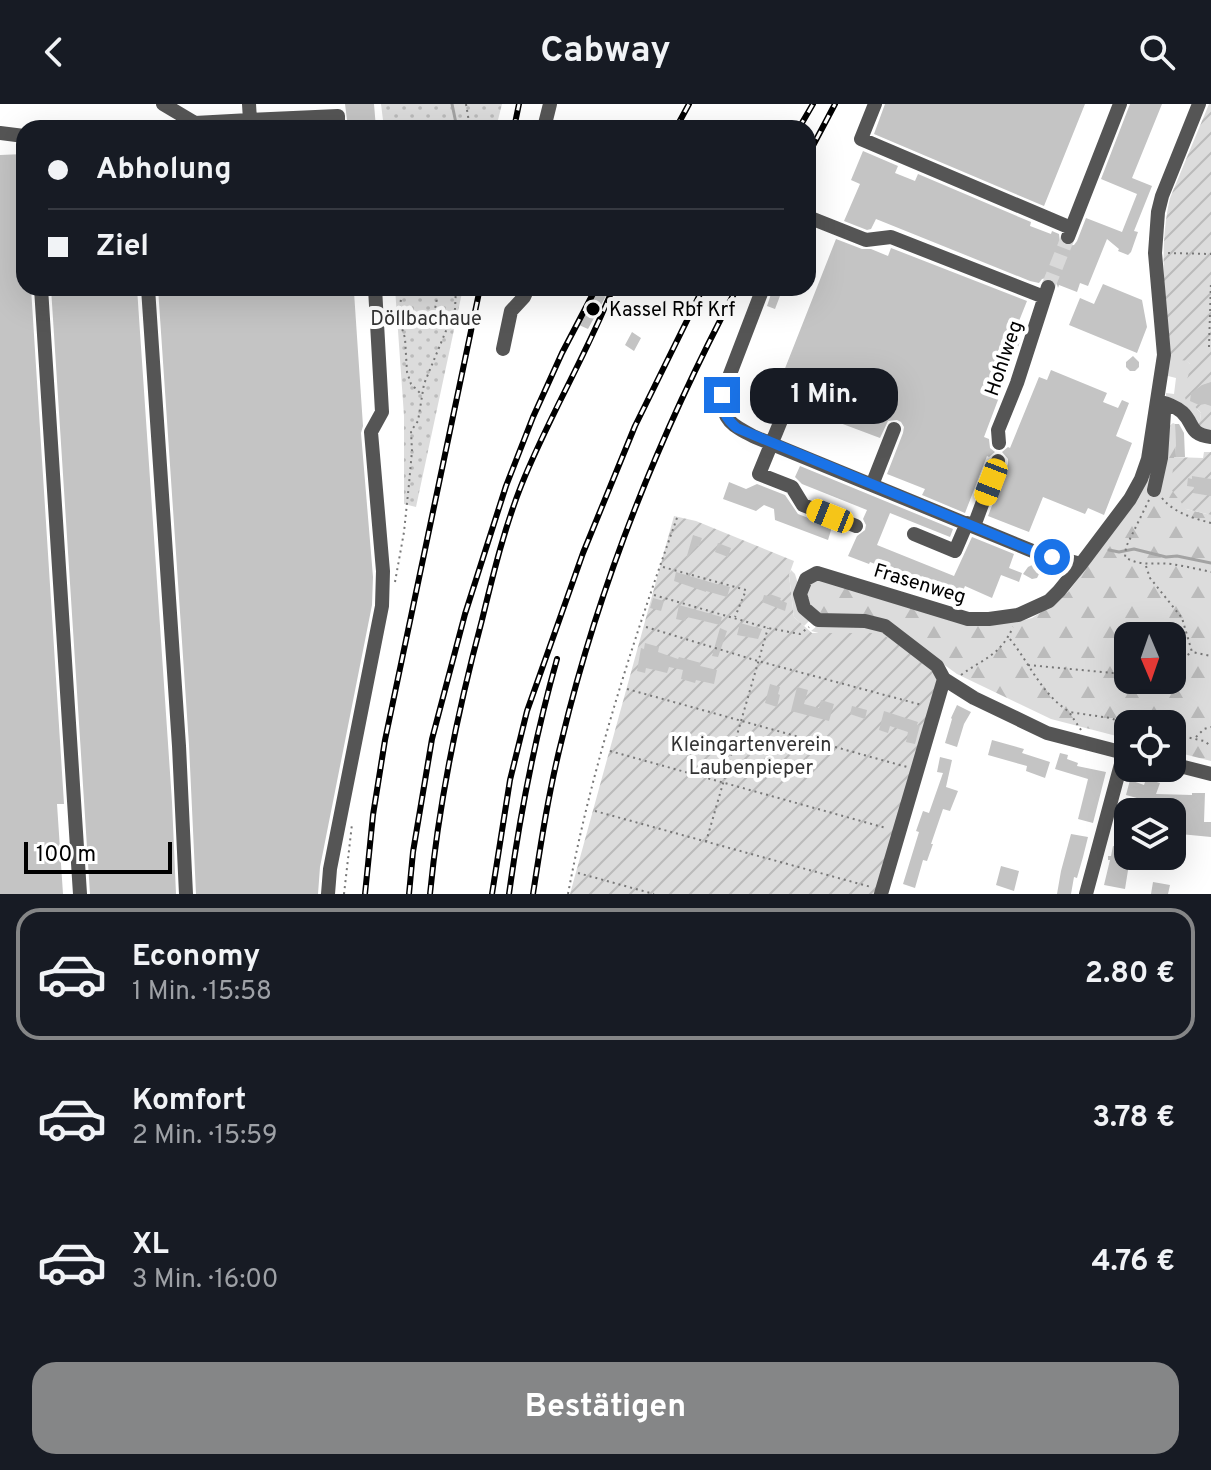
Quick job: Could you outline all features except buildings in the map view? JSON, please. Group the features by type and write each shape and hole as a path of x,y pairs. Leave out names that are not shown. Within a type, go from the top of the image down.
{"street":[{"path":"163,104 190,120"},
{"path":"875,104 861,139 1069,233 1120,104"},
{"name":"Frasenweg","path":"818,620 804,608 800,594 806,579 817,573 968,619 1018,615 1049,601 1059,591 1130,499 1148,459 1164,355 1155,253 1158,212 1199,104"},
{"path":"294,120 338,116 338,120"},
{"name":"Hohlweg","path":"816,220 866,240 891,237 1046,292 1017,383 998,430 999,443"},
{"path":"42,296 80,894"},
{"path":"149,296 186,894"},
{"path":"328,894 330,869 382,606 383,571 371,432 382,412 375,296"},
{"path":"503,349 511,311 524,296"},
{"path":"760,296 722,395 727,419 737,428 1035,552 1081,564"},
{"path":"805,401 791,396 759,474 792,487 803,505 856,526"},
{"path":"1157,401 1175,408 1194,430 1211,437"},
{"path":"1154,490 1161,458 1164,412 1157,401"},
{"path":"872,485 894,429"},
{"path":"914,534 955,551 998,461"},
{"path":"818,620 865,621 885,626 937,666 944,679 974,698 1047,733 1114,750"},
{"path":"882,892 944,679"},
{"path":"1186,768 1211,774"},
{"path":"1086,894 1118,782"}],"path":[{"path":"1155,253 1211,254"},
{"path":"1209,347 1211,281"},
{"path":"401,296 399,319 405,338 407,372 411,384 422,394"},
{"path":"399,319 411,317 427,320 432,317 437,296"},
{"path":"436,355 455,309 456,296"},
{"path":"1211,523 1169,507 1154,490 1126,547 1125,557 1133,562 1166,563 1211,572"},
{"path":"568,894 603,749 650,594 678,515"},
{"path":"1145,564 1150,578 1182,618 1192,652"},
{"path":"663,567 746,590 734,618"},
{"path":"654,595 768,628 800,634 818,620"},
{"path":"970,668 987,661 1009,638 1018,615"},
{"path":"646,627 935,710"},
{"path":"706,843 768,628"},
{"path":"1009,638 1038,683 1054,702 1069,712 1087,743"},
{"path":"1186,656 1192,652 1211,656"},
{"path":"1028,665 1114,673"},
{"path":"627,689 918,770"},
{"path":"1069,712 1114,719"},
{"path":"1195,738 1211,727"},
{"path":"1186,736 1211,746"},
{"path":"610,751 900,831"},
{"path":"595,811 882,892"},
{"path":"578,873 654,894"}],"green space":[{"path":"381,104 502,104 498,120 383,120"},
{"path":"1209,104 1211,433 1195,427 1201,413 1188,405 1186,399 1190,364 1169,355 1164,257 1170,198"},
{"name":"Döllbachaue","path":"396,296 461,296 416,507 404,504 404,416"},
{"path":"1169,355 1185,358 1190,364 1195,407 1201,413 1195,427 1166,396 1166,393 1174,394 1176,378 1168,376"},
{"path":"1175,424 1174,457 1186,509 1211,515 1211,761 1186,755 1186,710 1114,710 1114,735 1051,719 957,674 886,623 823,616 810,609 806,596 811,582 826,579 965,623 1017,622 1032,618 1051,606 1068,592 1090,563 1157,436"},
{"path":"1204,452 1211,452 1211,515 1186,509 1171,489 1174,457 1203,458"},
{"name":"Kleingartenverein Laubenpieper","path":"674,516 696,521 794,561 789,575 794,617 812,633 881,633 935,670 939,683 876,894 570,894"},
{"path":"791,570 795,574 809,621 804,626 794,617"},
{"path":"817,626 866,627 882,631 922,660 811,631"}],"waterway":[{"path":"452,104 455,120"},
{"path":"1109,550 1134,549 1211,563"}],"tunnel":[{"path":"1048,287 1068,237"}],"railway":[{"path":"516,120 519,104"},
{"path":"680,120 689,104"},
{"path":"804,120 813,104"},
{"path":"816,140 835,104"},
{"path":"365,894 385,740 478,296"},
{"path":"409,894 432,739 465,614 506,486 533,417 592,296"},
{"path":"430,894 457,722 504,535 532,461 609,296"},
{"path":"492,894 510,780 527,711 583,553 635,426 699,296"},
{"path":"533,894 557,758 577,680 614,565 658,452 733,296"},
{"path":"509,894 529,776 557,659"}],"place":[{"name":"Kassel Rbf Krf","path":"593,309"}],"route":[{"path":"722,395 727,419 755,437 1052,557"}]}
